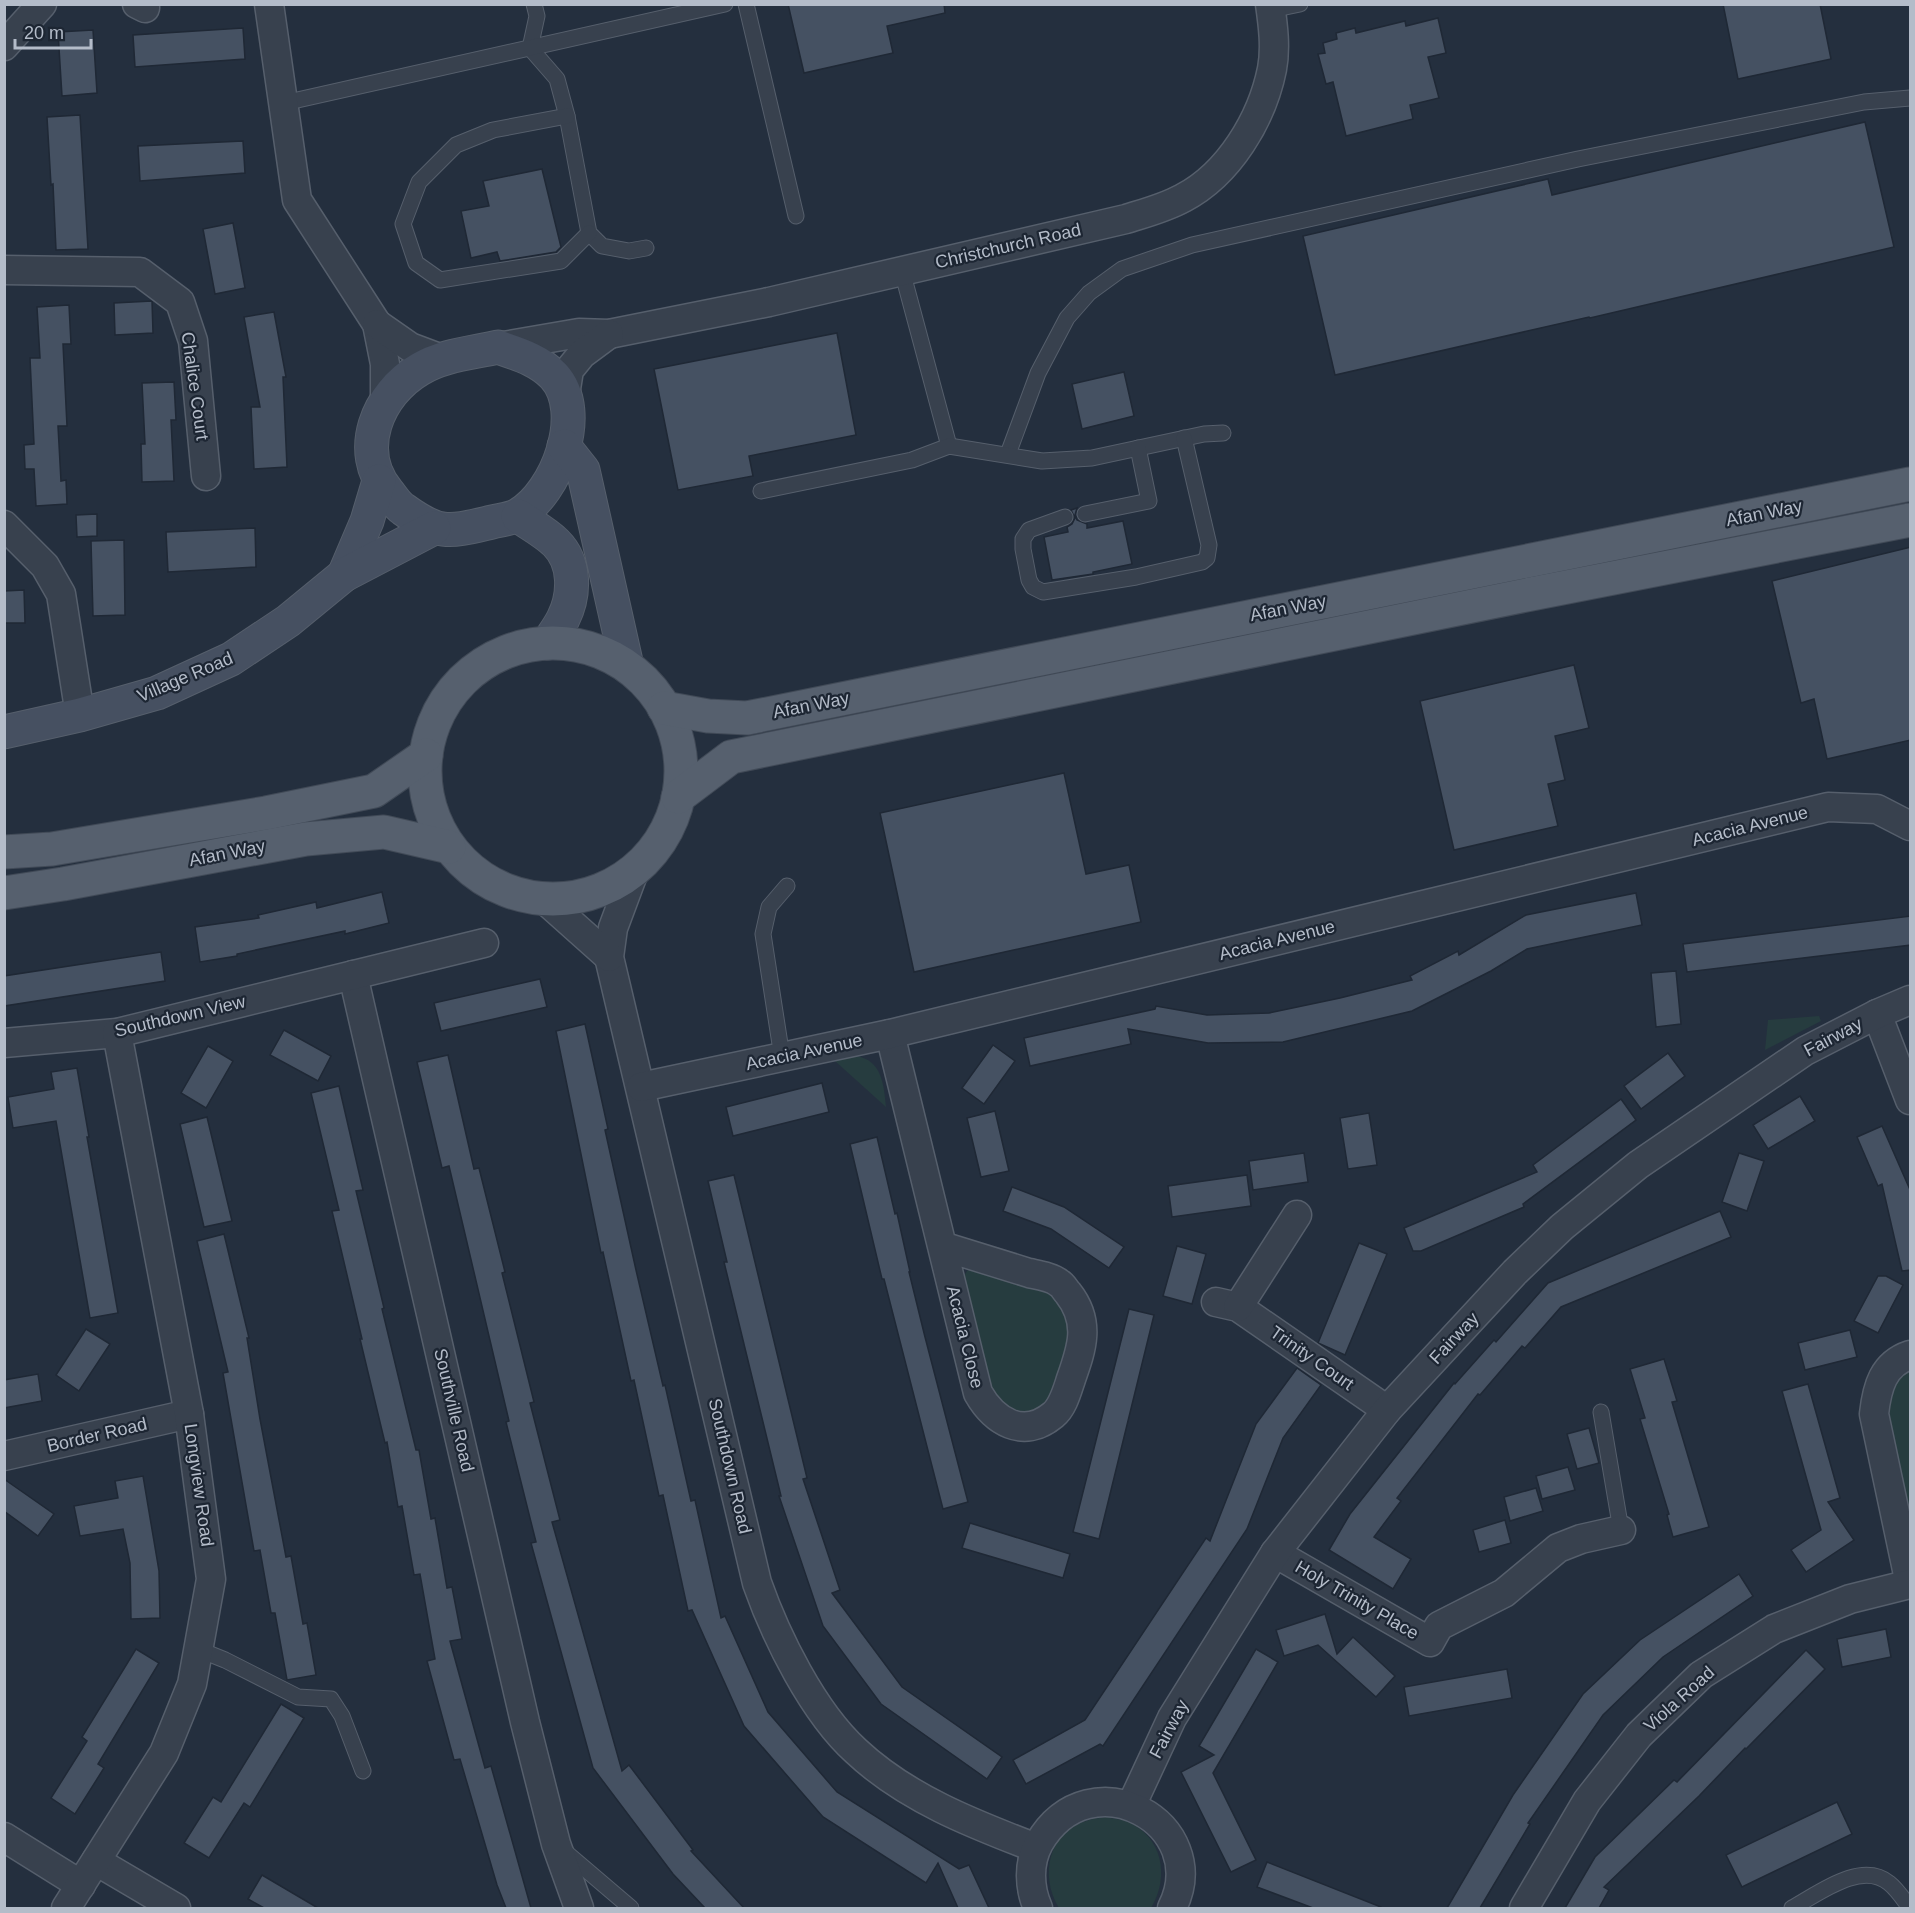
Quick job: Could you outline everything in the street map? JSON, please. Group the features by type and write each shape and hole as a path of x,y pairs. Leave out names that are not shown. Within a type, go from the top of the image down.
{"main road":[{"name":"Afan Way","path":"664,708 708,716 747,718 1911,484"},
{"name":"Afan Way","path":"678,797 731,757 1520,596 1911,520"},
{"path":"548,643 589,648 609,656 627,666 648,685 664,708 676,736 681,767 678,797 669,825 654,849 635,869 615,883 592,893 568,898 544,899 517,894 491,883 468,867 449,847 437,826 429,803 425,779 426,755 433,726 447,699 466,676 491,659 509,651 519,647 548,643"},
{"name":"Afan Way","path":"4,852 52,849 266,813 374,791 426,755"},
{"name":"Afan Way","path":"4,892 63,884 306,839 384,832 449,847"}],"street":[{"path":"4,46 42,4"},
{"path":"269,4 297,200 377,324 385,364 385,401"},
{"name":"Christchurch Road","path":"498,347 579,333 609,334 769,302 1126,219 1168,205 1197,189 1224,165 1241,144 1267,90 1273,67 1274,47 1270,7"},
{"name":"Chalice Court","path":"4,270 140,272 180,302 193,341 206,476"},
{"path":"377,324 410,347 442,359"},
{"name":"Christchurch Road","path":"565,394 569,370 582,354 609,334"},
{"path":"498,347 543,365 555,377 565,394 568,416 564,446 554,474 538,498 518,516 455,531 434,528 401,507 379,481 371,449 375,422 385,401 404,381 421,369 442,359 498,347"},
{"path":"564,446 583,470 627,666"},
{"name":"Village Road","path":"344,575 367,521 379,481"},
{"path":"518,516 556,543 566,556 572,577 571,595 563,619 548,643"},
{"path":"4,525 45,566 60,594 80,715"},
{"name":"Village Road","path":"4,732 80,715 157,693 231,659 288,621 344,575 434,528"},
{"name":"Acacia Avenue","path":"641,1087 890,1034 1828,807 1877,810 1911,826"},
{"name":"Southdown Road","path":"635,869 613,928 609,957 757,1583 770,1619 795,1668 827,1717 855,1751 896,1782 932,1803 986,1829 1036,1848"},
{"path":"544,899 609,957"},
{"name":"Southdown View","path":"4,1043 117,1033 484,943"},
{"name":"Southville Road","path":"353,975 522,1711 556,1844 579,1908"},
{"name":"Fairway","path":"1131,1806 1172,1718 1275,1553 1387,1410 1523,1265 1562,1227 1638,1165 1804,1051 1877,1014 1911,1000"},
{"path":"1877,1014 1911,1100"},
{"name":"Longview Road","path":"66,1908 164,1753 192,1684 212,1579 189,1414 117,1033"},
{"name":"Acacia Close","path":"890,1034 978,1393 998,1419 1015,1426 1035,1426 1054,1415 1065,1398 1078,1361 1084,1334 1080,1315 1073,1299 1059,1282 942,1246"},
{"name":"Trinity Court","path":"1297,1215 1227,1304 1387,1410"},
{"path":"1910,1584 1874,1414 1876,1392 1883,1376 1899,1359 1911,1355"},
{"name":"Border Road","path":"4,1456 189,1414"},
{"name":"Holy Trinity Place","path":"1275,1553 1430,1642 1439,1626 1503,1593 1558,1548 1581,1539 1621,1530"},
{"name":"Viola Road","path":"1524,1908 1587,1801 1639,1735 1701,1674 1774,1629 1850,1599 1910,1584"},
{"path":"1038,1908 1031,1882 1031,1865 1036,1848 1058,1818 1075,1808 1093,1802 1112,1802 1131,1806 1148,1815 1162,1828 1173,1844 1179,1863 1181,1906"},
{"path":"4,1837 81,1885"},
{"path":"96,1860 176,1908"}],"lane":[{"path":"530,48 537,16 534,4"},
{"path":"284,103 725,4"},
{"path":"746,4 796,216"},
{"path":"1270,7 1300,4"},
{"path":"530,48 557,79 567,116 590,233 602,246 629,251 646,248"},
{"path":"1008,454 1038,373 1067,318 1089,293 1122,268 1192,245 1578,159 1864,102 1911,98"},
{"path":"567,116 493,130 456,145 419,182 403,224 416,263 440,280 561,261 590,233"},
{"path":"902,271 949,446"},
{"path":"761,491 912,460 949,446 1042,461 1092,458 1184,438 1223,433"},
{"path":"1065,517 1029,530 1023,539 1029,580 1034,588 1042,592 1136,577 1202,562 1207,558 1209,545 1184,438"},
{"path":"1085,514 1149,501 1138,448"},
{"path":"782,1057 763,934 769,907 787,886"},
{"path":"1601,1412 1621,1530"},
{"path":"200,1650 298,1697 331,1700 342,1716 363,1771"},
{"path":"556,1844 631,1908"},
{"path":"1792,1908 1852,1875 1874,1875 1889,1883 1911,1908"}],"green space":[{"path":"1819,1016 1821,1021 1765,1050 1768,1020"},
{"path":"856,1056 865,1058 876,1068 882,1082 886,1107 835,1061"},
{"path":"973,1268 984,1269 1047,1293 1061,1303 1071,1321 1058,1396 1029,1415 989,1402 960,1283 967,1271"},
{"path":"1910,1369 1910,1529 1885,1401 1897,1375"},
{"path":"1107,1817 1126,1821 1138,1828 1155,1847 1161,1871 1157,1896 1151,1908 1059,1908 1049,1882 1051,1856 1056,1844 1075,1826 1091,1819"}],"building":[{"path":"788,4 944,4 945,13 887,26 893,53 804,73"},
{"path":"1723,4 1820,4 1831,59 1738,79"},
{"path":"1438,18 1446,53 1428,57 1439,98 1410,105 1413,119 1346,136 1333,82 1326,84 1318,54 1325,53 1323,43 1337,39 1336,33 1355,28 1356,33 1405,21 1406,26"},
{"path":"243,28 245,59 135,67 133,35"},
{"path":"93,30 97,93 62,96 58,32"},
{"path":"80,115 88,249 56,250 47,117"},
{"path":"1865,122 1894,247 1335,375 1303,236 1548,179 1552,195"},
{"path":"243,141 245,173 140,181 138,146"},
{"path":"542,169 561,247 556,252 500,261 497,252 471,258 461,211 489,206 483,181"},
{"path":"233,223 245,288 215,294 203,229"},
{"path":"152,301 153,333 115,335 114,303"},
{"path":"69,305 71,344 63,344 67,426 58,426 61,481 66,480 67,504 36,506 34,469 25,469 24,445 34,444 30,358 40,358 37,307"},
{"path":"274,312 286,377 283,377 287,467 254,469 251,407 260,407 244,317"},
{"path":"837,333 856,435 749,456 753,476 678,490 654,369"},
{"path":"1124,372 1134,416 1082,429 1072,384"},
{"path":"174,382 176,420 171,420 174,481 142,482 141,444 145,444 142,383"},
{"path":"1077,508 1075,515 1077,520 1087,524 1087,528 1123,521 1132,564 1093,572 1093,574 1052,580 1044,537 1068,532 1067,527 1075,518 1071,510"},
{"path":"97,514 97,536 77,537 76,515"},
{"path":"255,528 256,567 168,572 166,532"},
{"path":"124,540 125,615 93,616 91,541"},
{"path":"1911,547 1911,740 1827,759 1814,699 1801,703 1772,581"},
{"path":"24,590 25,623 5,623 4,591"},
{"path":"1574,665 1589,728 1555,736 1565,780 1548,784 1558,826 1454,850 1420,701"},
{"path":"1064,773 1086,874 1129,865 1141,922 914,972 880,813"},
{"path":"382,892 389,923 345,934 345,931 237,954 237,956 200,962 195,927 259,918 258,915 316,902 317,908"},
{"path":"1636,893 1642,925 1527,949 1491,971 1412,1011 1283,1042 1208,1043 1128,1029 1131,1044 1030,1066 1024,1038 1155,1009 1156,1006 1207,1015 1269,1013 1340,998 1412,980 1410,976 1458,951 1459,955 1526,915"},
{"path":"1911,916 1911,945 1687,972 1683,944"},
{"path":"161,952 165,981 4,1006 4,976"},
{"path":"1676,971 1681,1024 1656,1027 1651,973"},
{"path":"540,979 547,1007 441,1031 434,1003"},
{"path":"585,1024 608,1129 605,1130 636,1270 691,1501 695,1500 721,1618 725,1616 768,1712 837,1792 959,1869 969,1865 989,1908 958,1908 938,1863 926,1883 823,1817 744,1726 692,1610 688,1611 663,1495 659,1496 634,1380 631,1381 603,1252 601,1253 556,1031"},
{"path":"284,1030 331,1056 318,1081 270,1055"},
{"path":"993,1045 1015,1061 984,1104 962,1088"},
{"path":"208,1046 233,1061 206,1108 181,1093"},
{"path":"1668,1053 1685,1076 1641,1109 1624,1086"},
{"path":"448,1055 474,1169 479,1168 505,1272 502,1273 534,1402 530,1403 560,1520 552,1522 622,1771 629,1765 693,1850 691,1851 744,1908 705,1908 673,1874 593,1768 531,1543 536,1542 506,1422 509,1421 449,1166 442,1168 417,1062"},
{"path":"77,1068 118,1313 90,1318 56,1121 13,1128 8,1097 54,1089 51,1072"},
{"path":"822,1083 829,1112 733,1136 726,1107"},
{"path":"339,1086 363,1190 356,1191 384,1308 382,1309 416,1450 419,1450 431,1519 435,1518 447,1588 452,1587 462,1639 450,1641 485,1768 491,1766 531,1908 506,1908 497,1885 460,1759 454,1760 427,1661 435,1659 420,1574 414,1575 402,1506 398,1507 387,1442 385,1443 360,1339 362,1339 332,1211 339,1210 311,1093"},
{"path":"1800,1096 1815,1121 1768,1149 1753,1125"},
{"path":"1621,1099 1636,1120 1523,1204 1524,1207 1421,1251 1413,1251 1404,1228 1537,1172 1533,1165"},
{"path":"995,1111 1009,1171 981,1177 967,1118"},
{"path":"1369,1113 1377,1165 1348,1169 1340,1118"},
{"path":"207,1117 232,1221 204,1227 180,1124"},
{"path":"1882,1126 1911,1192 1911,1270 1902,1271 1882,1184 1878,1186 1857,1137"},
{"path":"877,1137 925,1337 968,1502 943,1509 884,1279 882,1279 850,1144"},
{"path":"1304,1153 1308,1182 1253,1190 1249,1161"},
{"path":"1739,1153 1764,1161 1747,1211 1722,1202"},
{"path":"734,1175 807,1478 803,1479 840,1590 832,1593 902,1687 1002,1757 987,1779 881,1704 823,1626 779,1496 781,1496 724,1262 727,1262 708,1181"},
{"path":"1247,1175 1251,1206 1172,1217 1168,1186"},
{"path":"1012,1187 1064,1207 1124,1247 1109,1268 1051,1229 1003,1211"},
{"path":"1720,1211 1731,1237 1561,1307 1525,1348 1522,1346 1480,1395 1478,1394 1397,1498 1401,1501 1374,1537 1411,1559 1393,1589 1329,1550 1350,1514 1454,1383 1494,1340 1496,1342 1548,1283"},
{"path":"224,1234 249,1338 247,1338 260,1419 286,1557 291,1556 303,1624 307,1623 316,1675 287,1680 275,1613 271,1613 260,1550 254,1551 223,1373 228,1372 197,1241"},
{"path":"1359,1243 1387,1254 1345,1355 1318,1343"},
{"path":"1177,1246 1206,1254 1192,1304 1163,1296"},
{"path":"1878,1276 1886,1276 1903,1285 1878,1333 1854,1321"},
{"path":"1129,1309 1154,1315 1099,1539 1073,1532"},
{"path":"86,1329 110,1344 79,1391 56,1375"},
{"path":"1850,1330 1857,1357 1805,1370 1798,1343"},
{"path":"1664,1359 1677,1401 1672,1402 1709,1527 1673,1537 1667,1515 1669,1514 1640,1419 1645,1418 1630,1369"},
{"path":"1297,1368 1321,1385 1283,1438 1247,1529 1103,1746 1100,1744 1026,1784 1013,1760 1085,1720 1206,1538 1210,1541 1256,1424"},
{"path":"38,1374 42,1401 4,1408 4,1380"},
{"path":"1808,1384 1840,1498 1828,1502 1854,1540 1806,1572 1791,1550 1821,1530 1782,1391"},
{"path":"1589,1428 1599,1463 1577,1469 1567,1434"},
{"path":"1568,1467 1575,1490 1542,1499 1536,1476"},
{"path":"143,1476 159,1571 160,1618 131,1619 130,1563 123,1529 80,1536 74,1506 118,1498 115,1481"},
{"path":"4,1479 54,1514 38,1536 4,1511"},
{"path":"1536,1488 1543,1511 1510,1521 1504,1497"},
{"path":"1505,1520 1511,1543 1479,1552 1473,1530"},
{"path":"970,1523 1070,1554 1063,1578 962,1548"},
{"path":"1739,1574 1753,1596 1663,1657 1603,1715 1528,1823 1530,1824 1480,1908 1447,1908 1513,1795 1583,1694 1640,1640"},
{"path":"1325,1614 1337,1654 1353,1637 1395,1676 1376,1697 1318,1645 1284,1656 1276,1630"},
{"path":"1886,1629 1891,1657 1842,1667 1837,1639"},
{"path":"136,1649 159,1663 98,1764 104,1768 75,1814 51,1798 87,1741 82,1737"},
{"path":"1256,1649 1278,1662 1213,1773 1256,1860 1231,1872 1181,1772 1214,1755 1199,1746"},
{"path":"1806,1650 1825,1669 1699,1796 1604,1887 1609,1890 1599,1908 1565,1908 1595,1857 1674,1780 1677,1782"},
{"path":"1507,1669 1512,1698 1409,1716 1404,1687"},
{"path":"281,1704 304,1718 250,1807 244,1803 209,1858 184,1843 213,1797 221,1802"},
{"path":"1837,1802 1852,1834 1742,1887 1726,1855"},
{"path":"1267,1862 1381,1908 1313,1908 1257,1887"},
{"path":"262,1875 318,1908 264,1908 248,1899"}]}
